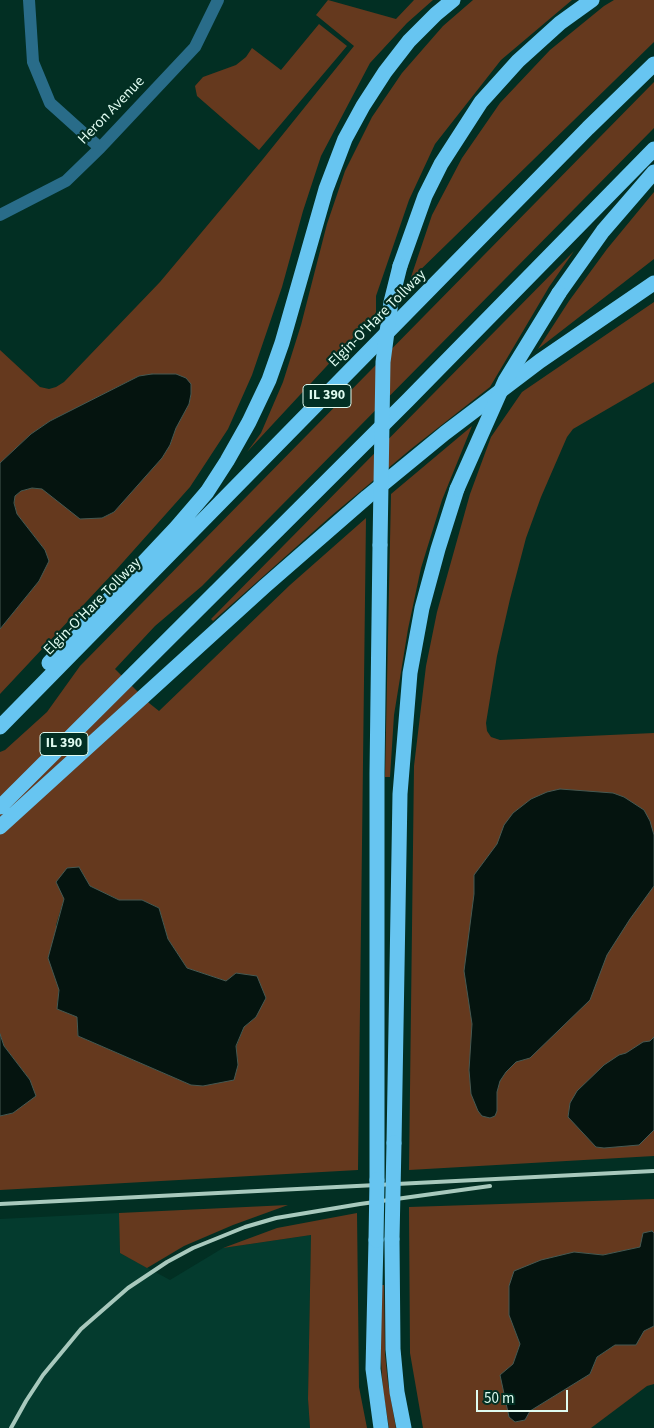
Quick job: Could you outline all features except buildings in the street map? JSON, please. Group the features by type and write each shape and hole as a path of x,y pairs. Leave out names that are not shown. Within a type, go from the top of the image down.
{"highway":[{"path":"30,696 44,668 176,528 207,492 227,461 249,422 269,380 282,343 326,189 345,139 385,72 409,41 453,0"},
{"path":"381,1428 373,1363 377,1144 377,782 383,362 391,302 400,266 425,196 441,164 481,102 518,61 560,23 592,0"},
{"name":"Elgin-O'Hare Tollway","path":"0,727 588,128 654,64"},
{"name":"IL 390","path":"0,807 408,400 654,149"},
{"path":"404,1428 397,1392 393,1349 392,1239 400,794 410,673 422,608 457,489 505,381 558,292 603,230 654,172"},
{"path":"0,827 265,586 367,497 438,439 540,361 654,282"}],"street":[{"path":"29,0 33,62 50,103 100,148"},
{"name":"Heron Avenue","path":"0,215 66,181 100,148 195,47 218,0"}],"shaded area":[{"path":"328,0 396,19 414,0 433,0 407,23 370,63 321,156 303,211 282,287 252,375 228,429 190,487 116,570 0,694 0,629 39,581 45,550 17,514 14,502 15,496 21,491 32,488 42,489 102,518 114,512 162,458 170,445 176,428 189,404 191,384 139,376 50,421 31,434 0,463 0,350 40,387 49,389 56,387 64,382 160,282 354,46 316,15"},
{"path":"473,0 572,0 501,60 435,144 409,200 376,296 376,313 247,452 261,433 283,382 301,325 327,224 345,171 372,117 402,73 443,26"},
{"path":"614,0 654,0 654,42 410,280 432,215 462,158 500,103 550,50"},
{"path":"319,24 347,46 259,150 197,96 195,86 203,77 236,65 246,57 252,48 281,70"},
{"path":"654,82 654,128 202,586 155,626 115,669 159,711 290,585 366,518 358,1170 0,1190 0,1116 13,1113 30,1080 4,1046 0,1034 0,752 5,750 47,712 80,666","holes":["79,867 90,886 119,900 142,900 159,908 168,939 187,968 226,981 256,1017 244,1027 236,1047 238,1065 191,1085 78,1036 77,1017 57,1009 59,990 56,925 64,899"]},
{"path":"654,192 654,259 538,349 569,301 607,249"},
{"path":"574,251 549,287 490,387 411,449 331,516 213,621 211,619"},
{"path":"654,302 654,382 573,429 567,437 541,497 526,538 510,599 497,656 486,723 487,731 491,737 500,740 654,733 654,1156 409,1170 414,766 426,666 437,612 470,494 491,437 522,392"},
{"path":"176,374 186,378 191,384 189,404 162,458 114,512 102,518 80,519 42,489 32,488 21,491 15,496 14,503 17,514 45,550 49,561 39,581 0,629 0,463 31,434 50,421 139,376"},
{"path":"472,426 442,500 421,568 408,629 394,715 390,777 385,777 391,494"},
{"path":"560,789 613,793 624,797 644,810 654,835 654,886 607,955 590,1000 530,1058 516,1062 506,1072 500,1081 497,1092 497,1111 495,1116 490,1118 482,1116 478,1111 471,1094 469,1070 472,1024 464,971 474,894 474,875 497,844 504,825 513,813 531,799"},
{"path":"79,867 90,886 119,900 142,900 159,908 168,939 187,968 226,981 236,973 257,976 266,998 256,1017 244,1027 236,1046 238,1065 234,1080 203,1086 191,1085 78,1036 77,1017 57,1009 59,990 48,958 64,899 56,882 67,868"},
{"path":"0,1034 4,1046 30,1080 36,1096 13,1113 0,1116"},
{"path":"654,1037 654,1130 639,1145 596,1147 568,1117 570,1103 577,1091 604,1065 643,1042 650,1041"},
{"path":"654,1199 654,1233 652,1231 640,1247 603,1255 574,1252 513,1325 520,1344 513,1364 530,1411 590,1374 597,1357 615,1345 636,1345 644,1330 654,1326 654,1384 647,1386 591,1428 423,1428 410,1353 409,1207"},
{"path":"288,1205 233,1225 184,1246 147,1268 120,1253 119,1213"},
{"path":"119,1213 120,1253 170,1280 223,1248 311,1235 308,1399 310,1428 0,1428 0,1219"},
{"path":"357,1213 359,1387 367,1428 310,1428 308,1399 311,1235 223,1248 277,1228"},
{"path":"652,1231 654,1233 654,1326 644,1331 636,1345 615,1345 597,1357 590,1374 530,1411 525,1420 515,1422 509,1417 500,1375 513,1364 520,1344 509,1315 509,1286 514,1271 541,1260 574,1252 603,1255 640,1247 643,1233"},
{"path":"382,1285 384,1285 385,1354 396,1428 389,1428 383,1391 380,1347"}],"railway":[{"path":"0,1204 654,1171"},
{"path":"11,1428 43,1375 81,1329 128,1288 167,1262 193,1248 245,1227 276,1218 490,1186"}]}
